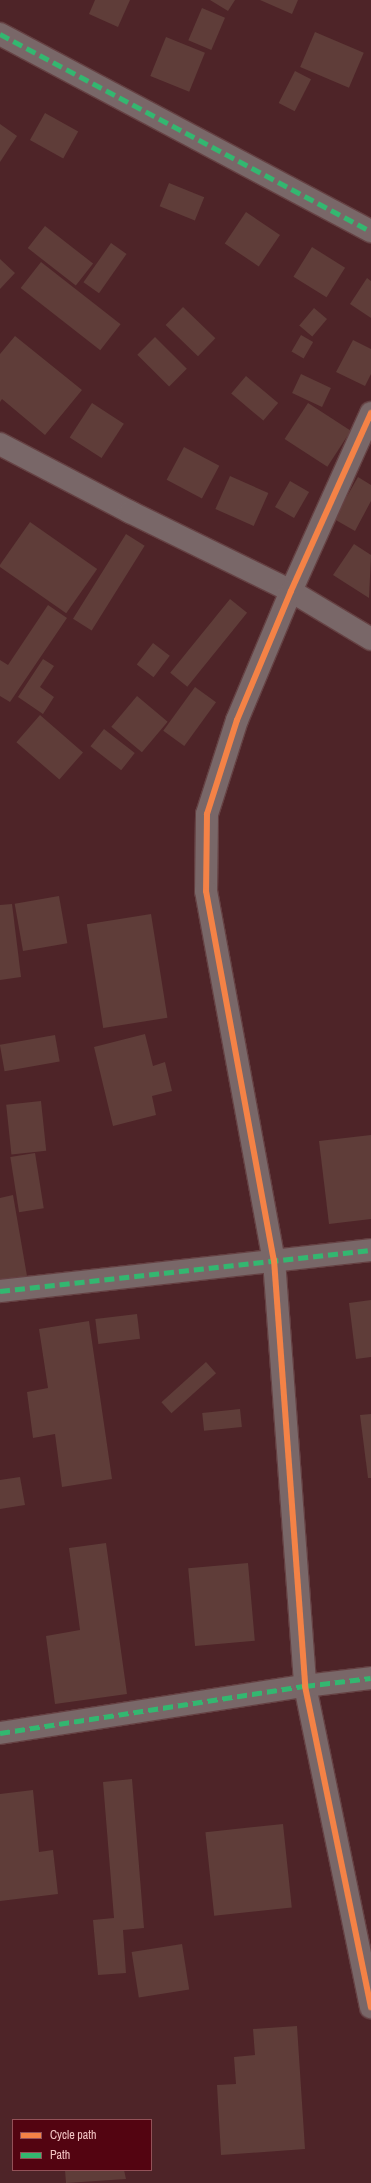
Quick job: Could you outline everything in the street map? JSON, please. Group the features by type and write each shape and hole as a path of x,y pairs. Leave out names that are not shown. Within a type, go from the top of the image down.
{"street":[{"path":"0,34 371,231"},
{"path":"371,413 291,591 237,720 206,814 206,891 274,1260 305,1686 371,2007"},
{"path":"0,444 130,512 291,591 371,639"},
{"path":"0,1291 371,1250"},
{"path":"0,1733 305,1686 371,1678"}],"building":[{"path":"95,0 130,0 118,27 89,14"},
{"path":"210,0 235,0 228,11"},
{"path":"260,0 298,0 292,14"},
{"path":"202,8 225,18 211,50 188,40"},
{"path":"315,32 364,53 349,88 300,67"},
{"path":"166,37 205,53 189,92 150,76"},
{"path":"295,71 311,79 295,111 279,103"},
{"path":"45,113 78,131 63,159 30,140"},
{"path":"0,124 17,136 0,162"},
{"path":"169,183 204,197 195,220 160,206"},
{"path":"246,212 280,235 259,266 225,244"},
{"path":"45,226 93,264 76,286 28,248"},
{"path":"111,243 127,254 99,293 83,282"},
{"path":"312,247 345,268 327,297 293,277"},
{"path":"0,259 15,273 0,289"},
{"path":"41,262 121,324 100,350 21,288"},
{"path":"367,278 371,281 371,318 350,304"},
{"path":"183,307 215,338 198,356 166,325"},
{"path":"314,308 327,319 312,337 299,326"},
{"path":"301,335 313,342 304,358 292,351"},
{"path":"15,336 82,390 45,435 2,399 0,402 0,354"},
{"path":"155,337 187,369 169,386 137,355"},
{"path":"353,340 371,349 371,374 365,386 336,372"},
{"path":"301,374 331,388 322,407 292,393"},
{"path":"246,376 278,403 263,421 231,394"},
{"path":"92,403 124,424 102,458 70,437"},
{"path":"308,403 351,431 327,467 285,439"},
{"path":"184,447 219,466 202,498 167,480"},
{"path":"230,476 268,493 254,526 215,509"},
{"path":"358,477 371,485 371,501 355,531 334,519"},
{"path":"290,481 309,492 294,518 275,507"},
{"path":"30,522 97,569 66,613 0,567"},
{"path":"126,534 145,546 92,630 73,619"},
{"path":"354,544 371,555 369,598 333,575"},
{"path":"230,599 247,613 187,687 170,673"},
{"path":"48,605 67,618 10,702 0,696 0,660 8,665"},
{"path":"153,643 170,656 154,677 137,665"},
{"path":"43,659 54,666 40,687 54,697 43,714 18,697"},
{"path":"195,687 216,702 184,746 163,731"},
{"path":"137,696 168,722 142,752 111,727"},
{"path":"40,715 83,752 59,780 16,742"},
{"path":"104,729 135,753 121,770 90,746"},
{"path":"59,896 67,943 23,951 15,904"},
{"path":"12,904 21,977 0,980 0,905"},
{"path":"151,914 167,1018 103,1028 87,924"},
{"path":"145,1034 153,1066 165,1062 172,1091 152,1096 156,1115 113,1126 94,1047"},
{"path":"55,1035 60,1062 5,1071 0,1045"},
{"path":"41,1101 46,1151 11,1154 6,1105"},
{"path":"371,1135 371,1219 329,1224 319,1141"},
{"path":"35,1153 44,1208 19,1212 10,1157"},
{"path":"13,1195 27,1276 0,1281 0,1198"},
{"path":"371,1300 371,1357 356,1359 349,1303"},
{"path":"137,1314 140,1339 98,1344 95,1319"},
{"path":"89,1321 112,1479 62,1487 55,1434 33,1438 27,1392 48,1388 39,1329"},
{"path":"206,1362 216,1373 171,1413 161,1402"},
{"path":"240,1409 242,1427 204,1431 202,1413"},
{"path":"371,1414 371,1478 368,1478 360,1415"},
{"path":"20,1477 25,1505 0,1509 0,1480"},
{"path":"106,1543 127,1694 55,1704 46,1636 80,1630 69,1548"},
{"path":"248,1563 255,1641 195,1646 188,1568"},
{"path":"132,1779 144,1928 123,1930 126,1973 98,1975 93,1920 114,1918 103,1782"},
{"path":"33,1790 39,1852 53,1850 58,1894 0,1901 0,1794"},
{"path":"283,1824 292,1908 214,1916 205,1832"},
{"path":"182,1944 189,1989 139,1997 132,1952"},
{"path":"297,2026 305,2149 221,2155 217,2085 236,2084 234,2057 255,2055 253,2029"},
{"path":"65,2171 124,2171 126,2179 66,2183"}],"marked path":[{"path":"0,34 371,231"},
{"path":"0,1291 371,1250"},
{"path":"0,1733 305,1686 371,1678"}],"cycle path":[{"path":"371,413 291,591 237,720 207,814 206,891 274,1260 305,1686 371,2007"}]}
